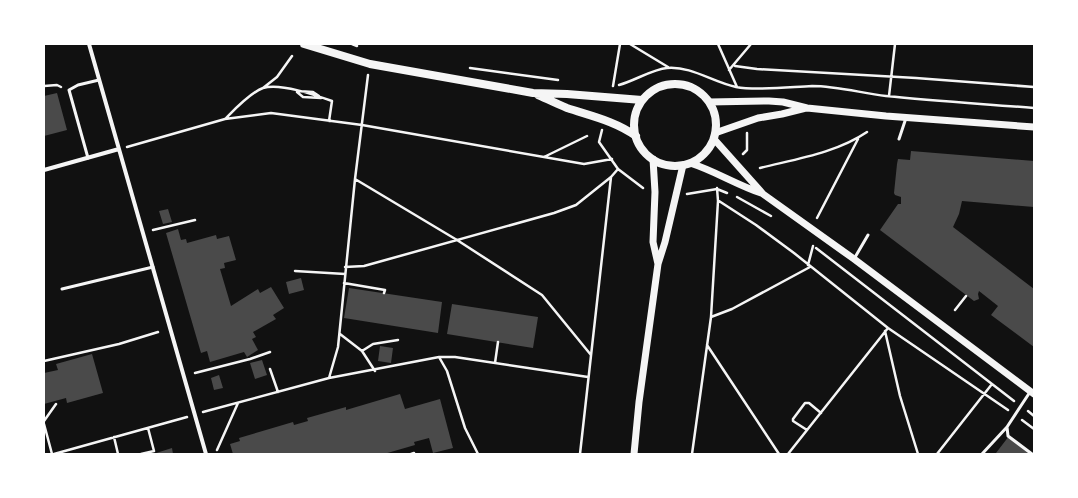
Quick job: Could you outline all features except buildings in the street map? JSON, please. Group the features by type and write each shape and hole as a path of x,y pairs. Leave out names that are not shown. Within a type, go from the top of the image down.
{"main road":[{"path":"304,44 370,64 533,93 642,100"},
{"path":"676,84 695,89 709,102 716,120 715,136 707,150 687,164 668,165 653,159 643,149 636,136 634,121 638,107 642,100 657,88 676,84"},
{"path":"533,93 565,107 623,127 636,136"}],"street":[{"path":"89,44 206,454"},
{"path":"709,102 769,100 806,108 906,118 1034,127"},
{"path":"806,108 758,118 715,136 763,194 854,259 1032,392"},
{"path":"44,170 119,149"},
{"path":"653,159 655,192 653,242 658,264"},
{"path":"634,454 639,402 658,264 665,242 675,195 687,164 709,169 740,186 763,194"}],"lane":[{"path":"88,158 69,90 78,85 99,80"},
{"path":"899,139 906,118"},
{"path":"854,259 868,235"},
{"path":"62,289 153,267"},
{"path":"982,454 1007,427 1020,406 1032,392"},
{"path":"1007,427 1008,436 1032,454"},
{"path":"989,447 989,454"}],"path":[{"path":"352,44 362,48 360,44"},
{"path":"613,86 620,44"},
{"path":"630,44 669,68"},
{"path":"718,44 737,87"},
{"path":"730,70 751,44"},
{"path":"889,96 895,44"},
{"path":"225,119 240,104 277,77 292,56"},
{"path":"734,66 757,69 891,76 1034,87"},
{"path":"465,67 517,76 562,81"},
{"path":"606,85 613,86 637,80 662,68 669,68 692,70 737,87 797,88 812,86 849,90 857,93 1034,108"},
{"path":"329,378 338,347 345,267 368,79"},
{"path":"44,86 57,85 69,90"},
{"path":"262,88 276,86 332,101 329,121"},
{"path":"295,91 309,91 322,98"},
{"path":"295,91 308,98 322,98"},
{"path":"308,98 309,91"},
{"path":"119,149 225,119 271,113 362,125 584,164 612,159"},
{"path":"738,159 747,150 747,131"},
{"path":"760,168 834,149 859,138 867,132"},
{"path":"543,157 587,136"},
{"path":"817,219 859,138"},
{"path":"599,142 618,169 634,184 648,191"},
{"path":"345,267 364,266 554,213 576,205 611,177 618,169"},
{"path":"580,454 611,177"},
{"path":"355,179 456,240 542,295 591,355"},
{"path":"675,195 717,189 730,194 772,216"},
{"path":"692,454 711,317 718,201 717,189"},
{"path":"718,201 756,225 888,328 1002,407"},
{"path":"153,230 195,220"},
{"path":"809,243 1034,416"},
{"path":"711,317 732,309 809,266 813,246"},
{"path":"295,271 345,274"},
{"path":"344,283 385,290 384,294"},
{"path":"955,310 966,296"},
{"path":"788,454 888,328"},
{"path":"885,331 900,396 918,454"},
{"path":"44,361 120,344 158,332"},
{"path":"339,334 362,350 375,371"},
{"path":"362,350 374,344 398,340"},
{"path":"495,363 498,342"},
{"path":"707,344 779,454"},
{"path":"195,373 250,359 270,352"},
{"path":"56,404 44,423 53,454 329,378 375,371 439,357 454,357 588,377"},
{"path":"439,357 447,371 465,428 478,454"},
{"path":"270,369 278,392"},
{"path":"937,454 985,395 992,384"},
{"path":"217,450 238,403"},
{"path":"806,430 792,419 805,403 809,403 821,412"},
{"path":"1019,418 1034,429"},
{"path":"141,454 154,451 148,428"},
{"path":"114,437 118,454"},
{"path":"410,454 414,453"}]}
